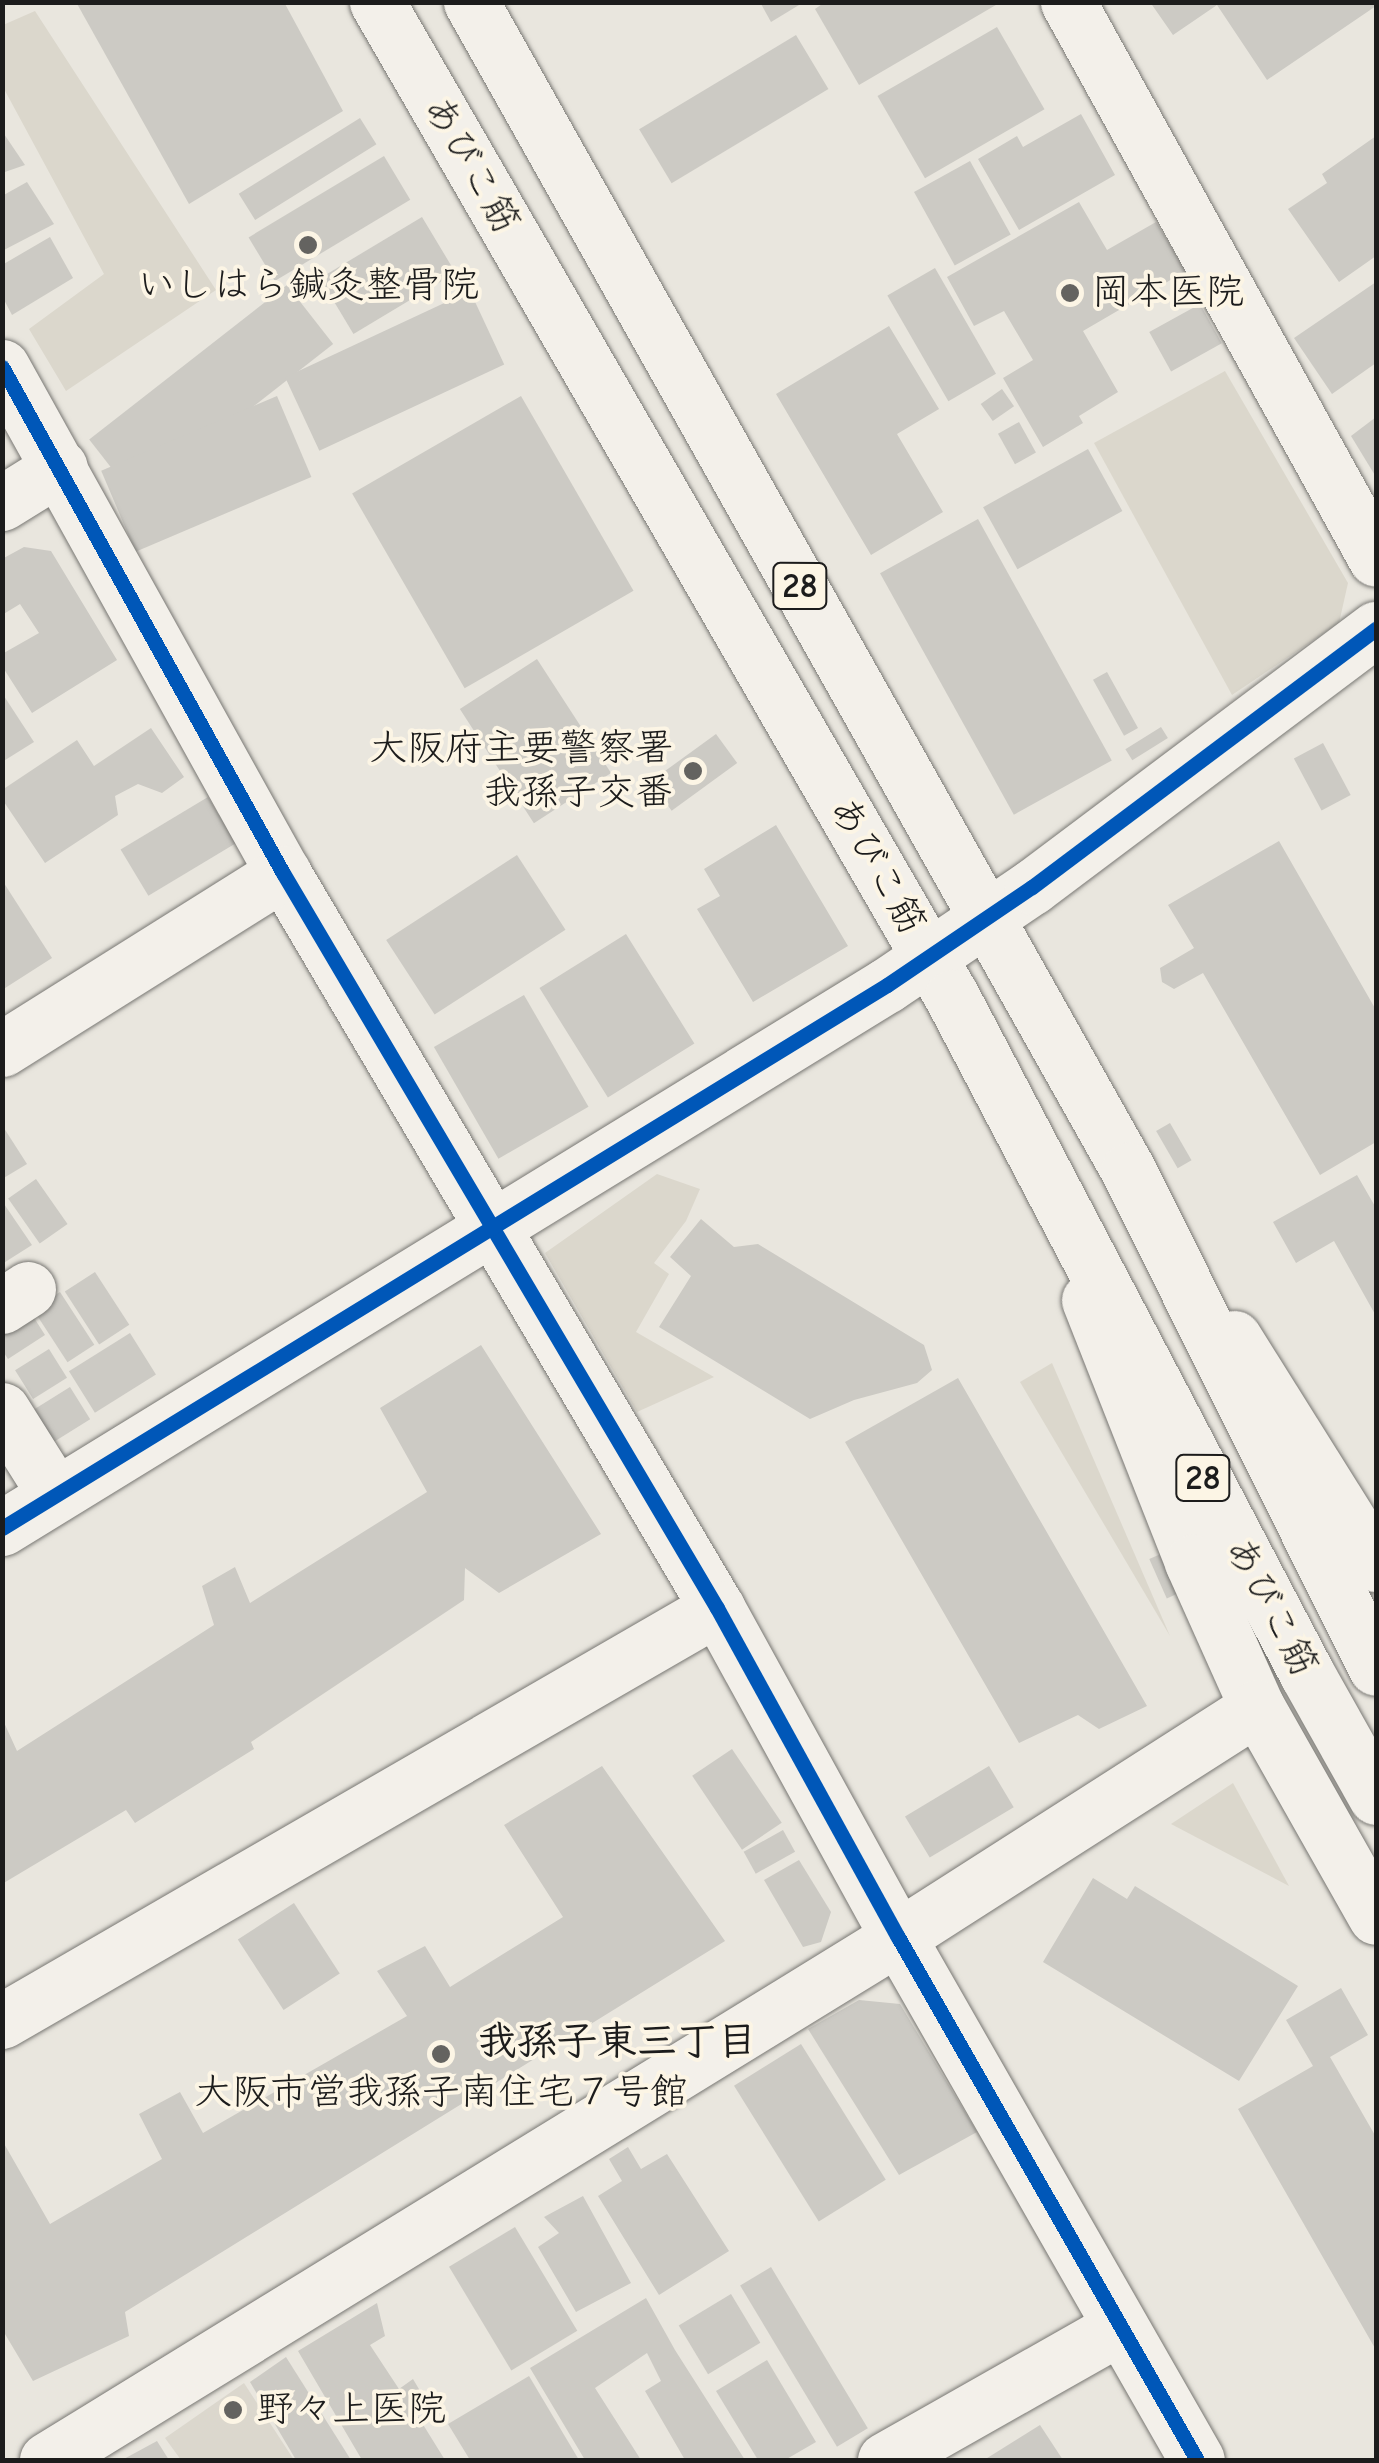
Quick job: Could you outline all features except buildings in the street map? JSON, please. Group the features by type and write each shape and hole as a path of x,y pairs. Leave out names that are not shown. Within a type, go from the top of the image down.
{"street":[{"name":"あびこ筋","path":"377,2 929,956 1306,1674 1376,1797"},
{"name":"あびこ筋","path":"471,2 1128,1170 1376,1668"},
{"path":"1068,2 1376,559"},
{"path":"2,367 283,873 717,1608 1118,2328 1197,2460"},
{"path":"2,503 60,468"},
{"path":"2,1528 929,956 987,918 1376,628"},
{"path":"2,1049 283,873"},
{"path":"1032,1157 1192,1562 1257,1707 1376,1917"},
{"path":"1128,1170 1376,1564"},
{"path":"2,1410 55,1494"},
{"path":"2,2022 717,1608"},
{"path":"47,2460 898,1937 1257,1707"},
{"path":"885,2460 1118,2328"}],"shaded area":[{"path":"35,11 216,290 66,391 29,329 104,274 3,87 3,25"},
{"path":"1225,371 1348,583 1339,623 1232,695 1094,443"},
{"path":"657,1174 700,1189 686,1221 654,1263 669,1274 636,1332 714,1377 637,1412 545,1253"},
{"path":"1052,1363 1170,1636 1020,1382"},
{"path":"1233,1783 1289,1886 1171,1824"},
{"name":"野々上医院","path":"244,2383 294,2460 181,2460 165,2438"}],"cycle path":[{"path":"2,367 283,873 717,1608 898,1937 1197,2460"},
{"path":"2,1528 887,985 1032,887 1376,629"}],"place":[{"name":"いしはら鍼灸整骨院","path":"308,245"},
{"name":"岡本医院","path":"1070,293"},
{"name":"大阪府主要警察署 我孫子交番","path":"693,771"},
{"name":"大阪市営我孫子南住宅７号館","path":"441,2054"},
{"name":"野々上医院","path":"233,2410"}],"district":[{"name":"我孫子東三丁目","path":"617,2041"}]}
